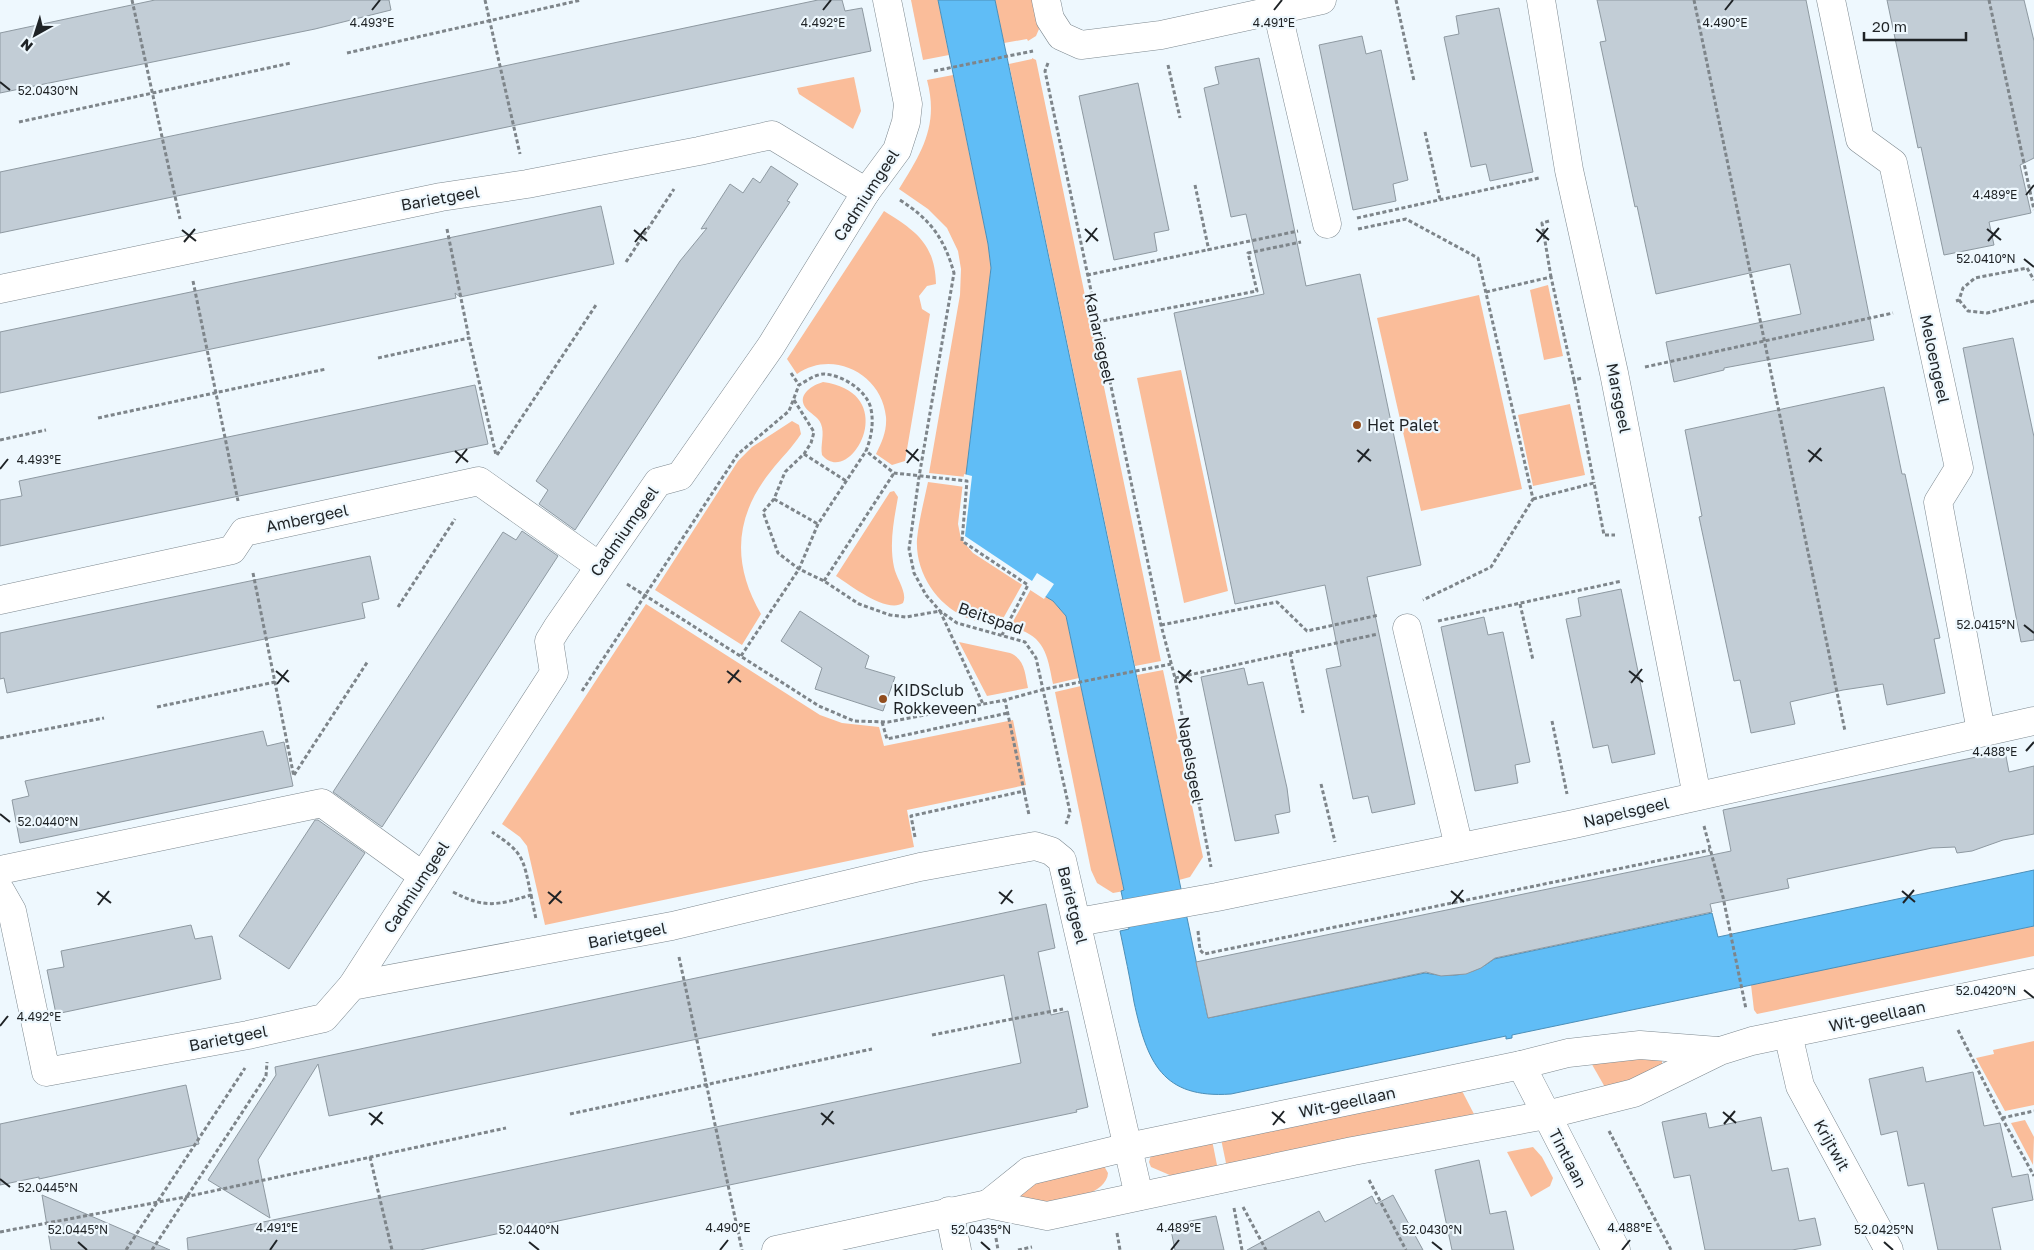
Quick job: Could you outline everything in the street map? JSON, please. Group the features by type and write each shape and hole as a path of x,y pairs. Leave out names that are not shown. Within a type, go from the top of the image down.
{"street":[{"name":"Cadmiumgeel","path":"352,986 554,673 549,641 658,482 680,476 771,346 866,192 897,150 906,122 908,104 887,0"},
{"path":"1046,0 1050,19 1062,36 1081,45 1161,34 1322,0"},
{"name":"Marsgeel","path":"1541,0 1569,170 1614,373 1696,796"},
{"name":"Meloengeel","path":"1831,0 1860,139 1894,163 1959,468 1938,502 1981,731"},
{"path":"1277,10 1339,228"},
{"name":"Barietgeel","path":"0,289 441,197 527,184 699,151 772,134 866,192"},
{"name":"Ambergeel","path":"0,600 232,550 244,532 479,481 599,566"},
{"path":"1396,621 1459,847"},
{"name":"Napelsgeel","path":"1078,922 1574,824 1852,763 1981,731 2034,721"},
{"path":"0,870 322,803 423,876"},
{"name":"Barietgeel","path":"0,890 12,911 46,1072 255,1033 324,1018 352,986 672,926 920,867 1035,846 1052,851 1062,860 1078,922 1139,1196"},
{"name":"Wit-geellaan","path":"776,1250 988,1204 1047,1216 1353,1151 1546,1115 1634,1093 1720,1051 1788,1034 2034,983"},
{"name":"Krijtwit","path":"1788,1034 1800,1086 1889,1250"},
{"name":"Wit-geellaan","path":"988,1204 1029,1171 1128,1147 1521,1065 1568,1053 1640,1045 1720,1051"},
{"name":"Tintlaan","path":"1521,1065 1616,1250"},
{"path":"949,1211 957,1250"}],"path":[{"path":"132,0 216,394 300,807"},
{"path":"485,0 527,184"},
{"path":"347,53 581,0"},
{"path":"1396,0 1414,81"},
{"path":"1694,0 1852,763"},
{"path":"1989,0 2034,210"},
{"path":"1161,34 1180,118"},
{"path":"929,72 1030,51"},
{"name":"Kanariegeel","path":"1049,57 1045,71 1161,625"},
{"path":"20,122 291,63"},
{"path":"1425,132 1440,200"},
{"path":"626,262 699,151"},
{"path":"1195,185 1210,251"},
{"name":"Beitspad","path":"866,192 894,196 917,211 934,227 948,250 954,274 919,478 909,549 914,573 926,595 940,611 957,623 1002,634 1025,642 1036,658 1045,689 1070,812 1063,832 1052,851"},
{"path":"441,197 496,455"},
{"path":"1339,228 1406,219 1478,258 1533,499"},
{"path":"1097,322 1257,291 1248,253 1304,241"},
{"path":"1959,300 1963,288 1975,278 2028,268 2034,280"},
{"path":"1486,292 1551,277 1574,380 1604,535 1645,536"},
{"path":"1574,380 1766,342 1924,306 1959,300"},
{"path":"1959,300 1968,311 1987,314 2034,302"},
{"path":"378,358 470,338"},
{"path":"98,418 326,370"},
{"path":"581,693 738,454 789,411 799,385 808,379 822,374 844,379 860,391 871,407 872,425 866,452 818,524 800,569 741,656"},
{"path":"794,400 814,432 812,443 804,454 784,472 774,499 763,512 778,553 800,569 824,581 859,604 890,615 906,617 940,611 983,704"},
{"path":"0,440 46,430"},
{"path":"866,452 894,474 919,478 967,481 962,541 1028,585 1002,634"},
{"path":"804,454 846,481"},
{"path":"824,581 894,474"},
{"path":"1421,601 1491,567 1533,499 1594,483"},
{"path":"774,499 818,524"},
{"path":"599,566 836,715 854,721 882,722 983,704 1045,689 1171,664"},
{"path":"1161,625 1277,602 1307,631 1396,621"},
{"path":"1520,604 1533,660"},
{"name":"Napelsgeel","path":"1161,625 1171,664 1201,899"},
{"path":"1290,653 1303,713"},
{"path":"294,775 368,661"},
{"path":"157,707 275,682"},
{"path":"920,867 911,816 1024,791 1005,700"},
{"path":"882,722 887,740 1008,713"},
{"path":"0,738 104,718"},
{"path":"1552,721 1574,824"},
{"path":"1321,784 1341,870"},
{"path":"1696,796 1723,897 1747,1012"},
{"path":"487,839 497,824"},
{"path":"423,876 475,903 500,904 531,895 522,856 514,846 492,832"},
{"path":"1201,899 1200,950 1204,954 1710,850"},
{"path":"452,892 458,884"},
{"path":"672,926 742,1250"},
{"path":"1944,1002 2002,1118 2033,1171 2034,1176"},
{"path":"932,1034 1096,1003"},
{"path":"152,1250 266,1076 267,1066 255,1033"},
{"path":"126,1250 250,1060 255,1033"},
{"path":"570,1114 872,1049"},
{"path":"1595,1104 1671,1250"},
{"path":"2002,1118 2034,1111"},
{"path":"0,1232 185,1198 506,1128"},
{"path":"1353,1151 1406,1250"},
{"path":"370,1157 392,1250"},
{"path":"1228,1178 1242,1250"},
{"path":"1228,1178 1266,1250"}],"shaded area":[{"path":"911,0 938,0 949,55 923,60"},
{"path":"995,0 1033,0 1039,29 1036,36 1028,41 1027,39 1004,43"},
{"path":"1032,58 1036,60 1161,661 1135,666 1009,64"},
{"path":"953,75 988,244 991,268 966,477 929,473 960,295 961,269 958,251 947,228 928,209 899,189 915,163 926,138 931,111 927,80"},
{"path":"854,77 861,111 853,129 799,94 797,88"},
{"path":"884,211 905,225 922,240 932,259 936,284 927,286 919,296 922,309 930,314 905,461 892,465 876,454 885,432 886,417 883,402 866,378 854,370 840,365 826,364 811,367 797,374 787,359"},
{"path":"1548,285 1563,356 1544,360 1530,290"},
{"path":"1479,295 1522,489 1421,511 1377,318"},
{"path":"1181,370 1228,591 1184,603 1137,378"},
{"path":"823,382 847,390 861,403 866,419 863,435 856,450 845,459 833,462 822,455 823,432 821,424 805,407 803,402 807,391"},
{"path":"1570,404 1585,475 1533,486 1518,415"},
{"path":"792,421 799,425 801,434 759,488 744,523 741,541 745,577 761,614 742,645 655,590 738,461 752,447"},
{"path":"928,482 965,487 1023,583 1000,624 987,623 965,617 945,604 929,586 917,551 920,518"},
{"path":"894,491 898,497 892,549 895,571 903,590 904,599 903,603 888,605 869,597 836,576 890,492"},
{"path":"1031,589 1053,601 1066,616 1079,678 1053,684 1049,663 1042,646 1030,635 1010,627"},
{"path":"646,604 820,715 842,723 879,727 884,746 1013,720 1026,785 907,810 914,847 545,925 527,846 520,837 502,824"},
{"path":"959,642 1010,653 1015,656 1024,668 1028,688 987,696"},
{"path":"1163,670 1203,857 1190,877 1179,880 1137,675"},
{"path":"1081,686 1124,891 1113,893 1097,883 1091,870 1055,692"},
{"path":"2034,926 2034,956 1757,1014 1754,1010 1751,985"},
{"path":"2034,1041 2034,1105 2005,1111 1976,1058 1994,1054 1993,1050"},
{"path":"1654,1057 1662,1059 1662,1065 1648,1074 1606,1089 1590,1061"},
{"path":"1460,1087 1475,1116 1227,1168 1221,1139"},
{"path":"2025,1120 2034,1137 2033,1165 2011,1123"},
{"path":"1212,1140 1218,1170 1172,1176 1151,1167 1149,1162 1151,1155"},
{"path":"1533,1147 1542,1157 1553,1178 1550,1186 1531,1197 1507,1152"},
{"path":"1104,1166 1108,1173 1106,1180 1101,1186 1076,1199 1050,1203 1011,1197 1027,1185"}],"water":[{"path":"938,0 995,0 1208,1018 1425,973 1461,974 1478,969 1494,959 1712,913 1718,937 2034,870 2034,926 1512,1035 1512,1038 1506,1039 1506,1036 1231,1094 1208,1094 1189,1090 1173,1083 1152,1059 1139,1023 1134,1002 1120,931 1129,929 1121,891 1124,890 1066,616 1053,601 1023,583 963,538 960,524 991,268 988,244"}],"pier":[{"path":"964,474 972,476 965,536 1032,581 1037,573 1054,584 1044,599 973,553 961,539 958,524"}],"building":[{"path":"155,0 389,0 391,10 315,29 0,93 0,33"},
{"path":"818,0 842,0 845,11 862,8 871,51 0,233 0,172"},
{"path":"1597,0 1806,0 1874,340 1724,368 1724,370 1674,382 1666,342 1801,314 1790,264 1656,294 1637,206 1635,207 1600,42 1606,41"},
{"path":"1887,0 2024,0 2034,41 2034,158 2020,165 2031,213 1989,222 1994,245 1944,255 1921,147 1918,148"},
{"path":"1499,8 1533,172 1490,181 1486,164 1471,167 1444,37 1459,34 1456,16"},
{"path":"1362,36 1366,54 1381,50 1408,180 1393,184 1396,201 1353,210 1319,45"},
{"path":"1259,58 1306,286 1360,274 1421,565 1367,577 1415,804 1372,813 1368,796 1353,799 1326,669 1341,666 1325,585 1235,604 1174,313 1264,294 1246,214 1231,217 1204,88 1219,84 1215,67"},
{"path":"1138,83 1169,230 1154,233 1157,251 1114,260 1079,96"},
{"path":"771,166 798,184 787,201 790,202 575,530 539,504 548,490 536,481 680,261 707,228 701,229 730,184 743,193 753,178 760,183"},
{"path":"601,206 614,264 460,297 455,293 456,298 0,393 0,332"},
{"path":"2013,338 2034,437 2034,640 2021,642 1963,348"},
{"path":"475,385 488,444 0,546 0,500 22,496 19,481"},
{"path":"1884,387 1902,474 1905,474 1940,638 1934,639 1945,693 1887,705 1883,684 1843,690 1790,702 1795,724 1751,733 1740,680 1734,681 1699,517 1702,516 1685,430"},
{"path":"522,531 558,556 382,827 333,792 503,532 516,540"},
{"path":"370,556 379,599 362,603 365,618 7,693 4,678 0,679 0,633"},
{"path":"1621,589 1655,754 1612,763 1608,745 1593,748 1566,619 1581,616 1578,598"},
{"path":"800,611 869,656 865,668 895,677 883,711 815,689 822,668 781,641"},
{"path":"1484,617 1488,635 1503,632 1530,762 1515,765 1518,783 1475,791 1441,627"},
{"path":"1244,668 1248,685 1263,682 1287,788 1290,812 1275,815 1279,833 1235,841 1201,677"},
{"path":"263,731 267,746 284,742 293,786 20,843 12,800 29,796 25,781"},
{"path":"2005,751 2009,772 2034,766 2034,834 2003,840 1972,851 1957,853 1955,847 1932,848 1787,879 1789,888 1710,904 1712,912 1495,958 1481,968 1466,974 1441,976 1426,972 1208,1018 1196,962 1731,851 1723,810"},
{"path":"315,820 318,820 365,853 289,969 239,936"},
{"path":"1046,904 1055,948 1038,952 1051,1015 1068,1011 1088,1107 1076,1110 1077,1112 420,1250 188,1250 187,1238 1021,1063 1004,975 329,1116 318,1064 258,1160 270,1218 208,1180 276,1075 275,1067"},
{"path":"191,925 195,939 212,936 221,979 56,1014 47,970 64,967 61,951"},
{"path":"1923,1067 1926,1082 1973,1072 1984,1126 2000,1123 2012,1177 2028,1174 2033,1200 1992,1208 2001,1250 1938,1250 1924,1183 1908,1186 1897,1131 1881,1135 1869,1079"},
{"path":"186,1085 199,1144 39,1179 39,1177 0,1185 0,1124"},
{"path":"1706,1113 1709,1128 1761,1117 1772,1171 1788,1168 1799,1221 1815,1218 1821,1245 1792,1250 1705,1250 1690,1175 1674,1178 1662,1122"},
{"path":"1479,1160 1490,1214 1506,1211 1514,1250 1452,1250 1435,1170"},
{"path":"42,1195 170,1250 51,1250"},
{"path":"1393,1195 1423,1250 1247,1250 1319,1211 1325,1222 1372,1196 1376,1204"},
{"path":"1216,1216 1224,1250 1175,1250 1170,1225"}],"place":[{"name":"Het Palet","path":"1357,425"},
{"name":"KIDSclub Rokkeveen","path":"883,699"}]}
